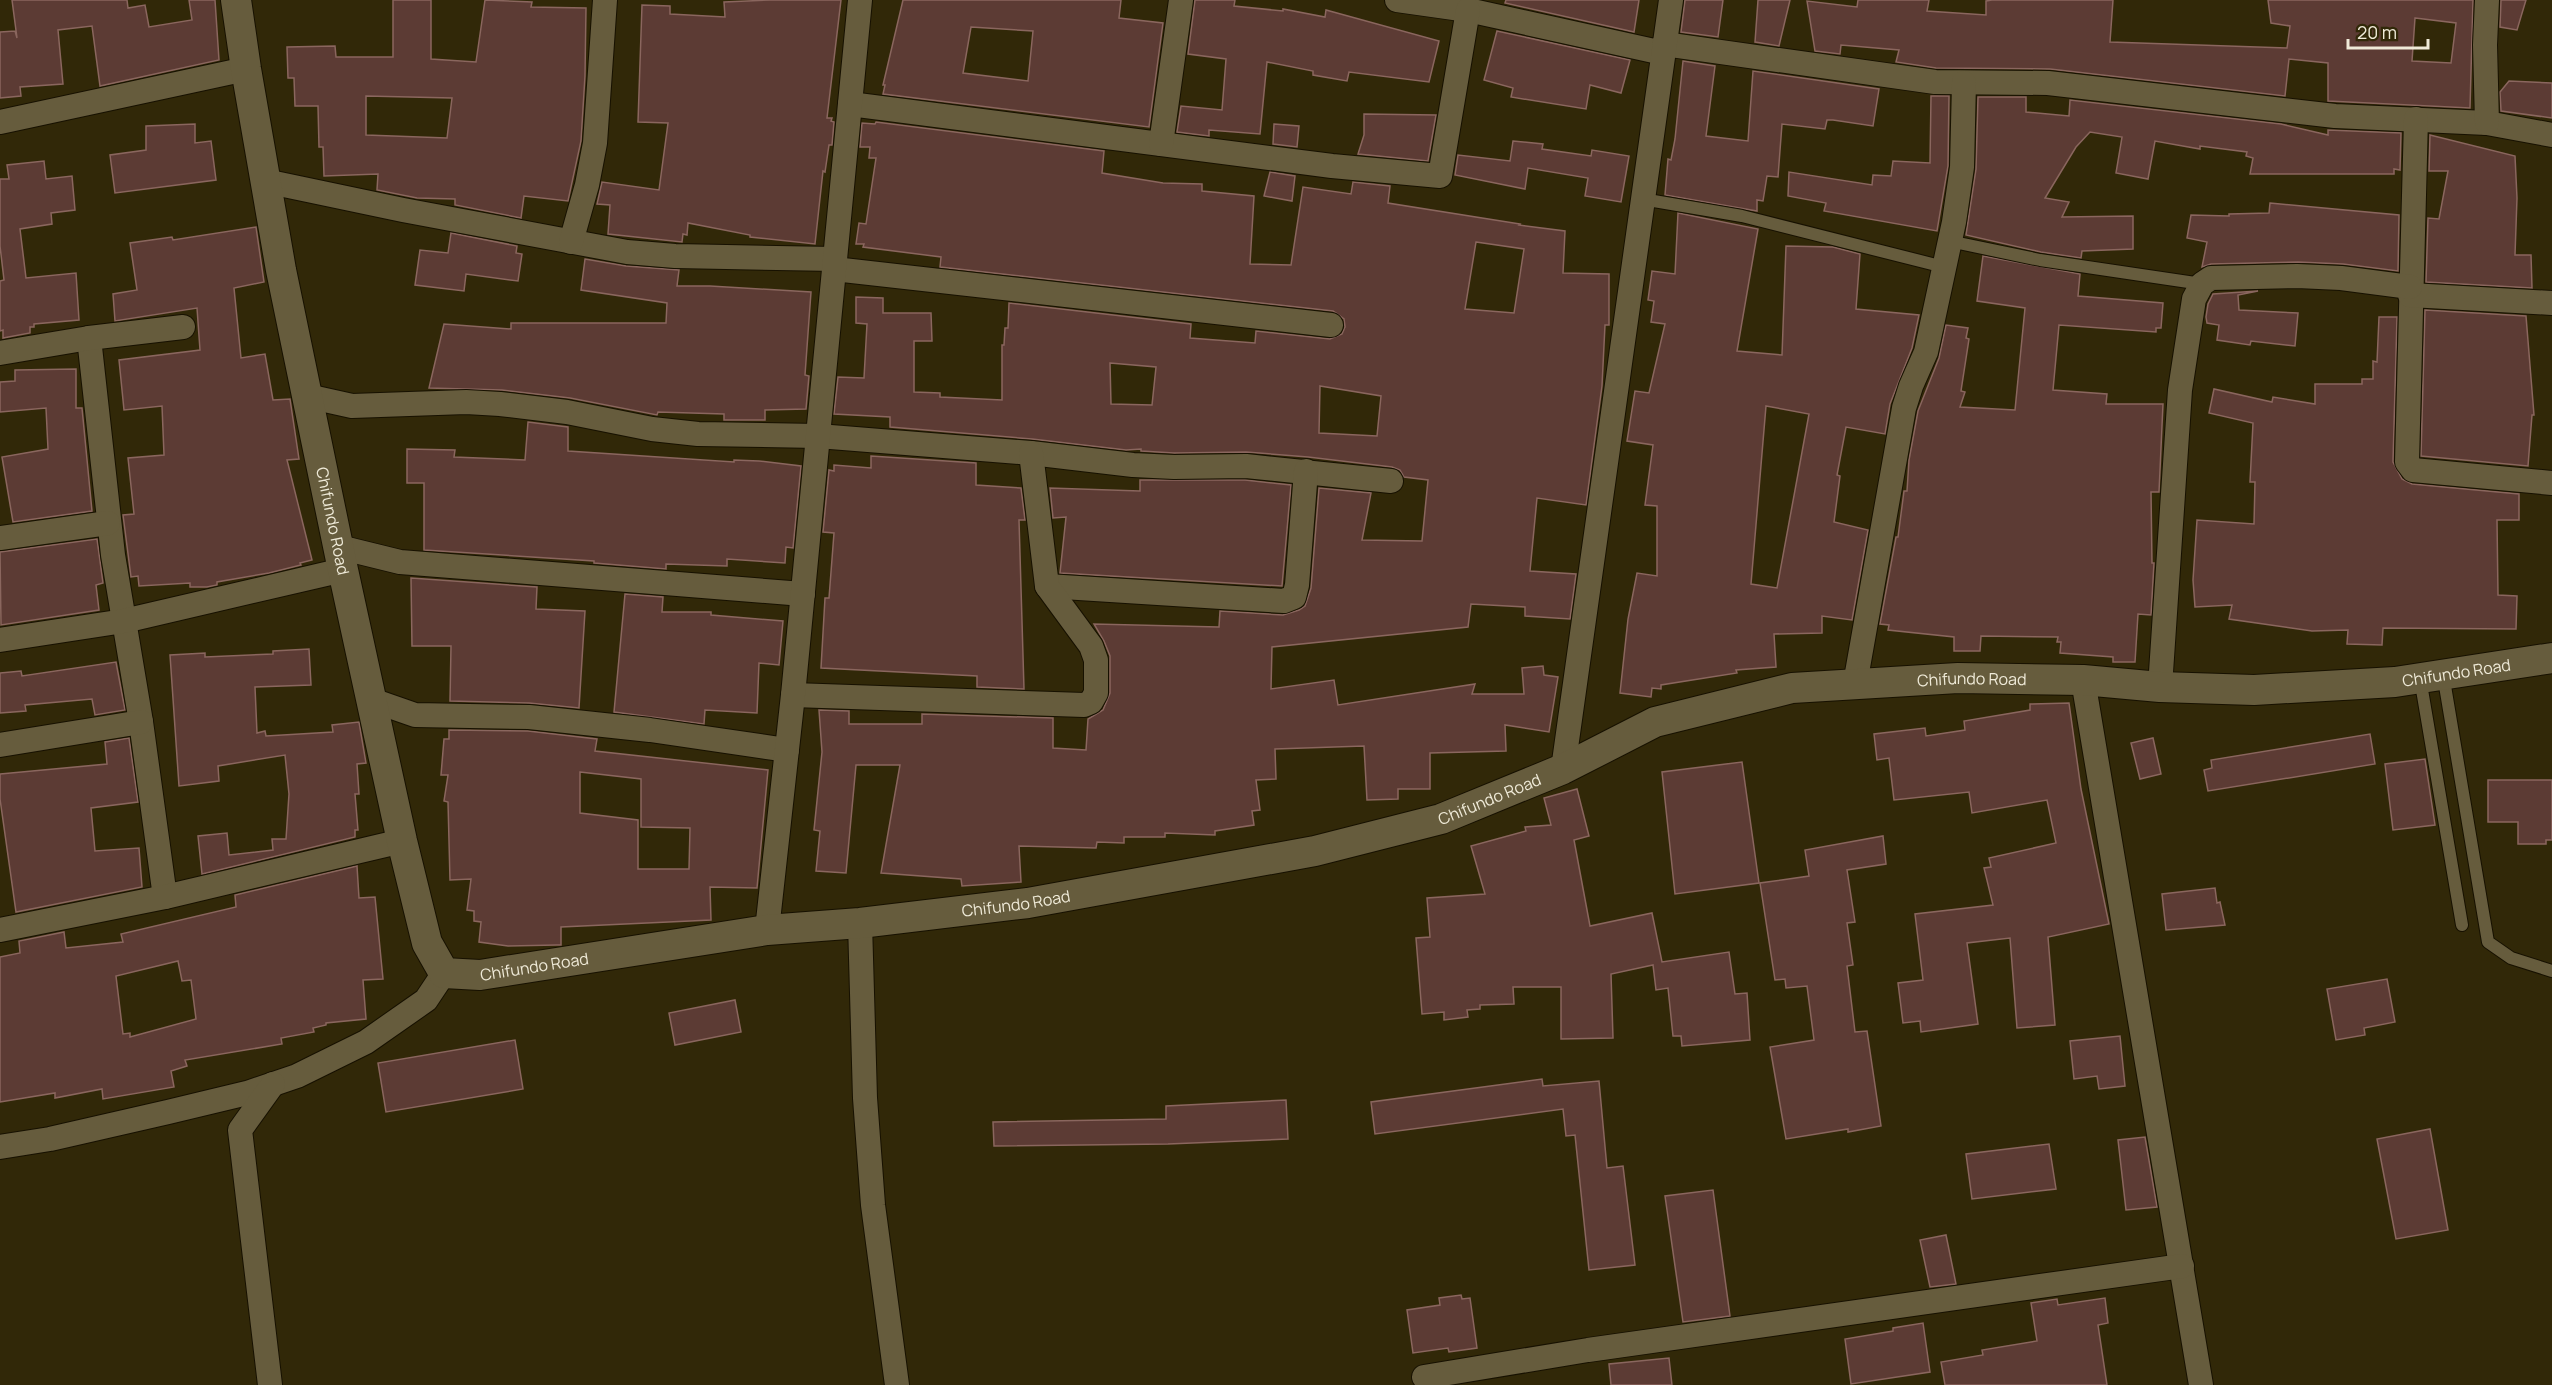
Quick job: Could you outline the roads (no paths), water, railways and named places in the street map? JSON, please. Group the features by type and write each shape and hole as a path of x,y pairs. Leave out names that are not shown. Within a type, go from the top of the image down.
{"street":[{"name":"Chifundo Road","path":"236,0 281,270 341,558 402,841 427,943 444,973 480,975 767,930 1028,903 1315,851 1441,819 1563,769 1654,722 1792,688 1958,678 2083,680 2160,687 2254,690 2395,682 2552,658"},
{"path":"571,242 587,185 595,143 604,0"},
{"path":"767,930 788,750 860,0"},
{"path":"1161,144 1181,0"},
{"path":"1397,0 1467,9 1663,48 1935,82 2048,83 2335,116 2487,123 2552,135"},
{"path":"1563,769 1671,0"},
{"path":"2487,0 2485,45 2487,123"},
{"path":"850,104 1332,166 1440,176 1467,9"},
{"path":"0,122 246,69"},
{"path":"1855,684 1904,408 1926,352 1949,241 1962,167 1964,83"},
{"path":"2416,119 2410,291 2408,467 2413,470 2552,483"},
{"path":"266,181 403,210 627,252 835,264 1331,325"},
{"path":"2160,687 2180,390 2194,299 2202,284 2211,278 2297,276 2342,278 2410,291 2552,303"},
{"path":"0,352 89,338 183,327"},
{"path":"89,338 108,523 141,722 165,897"},
{"path":"307,396 352,406 466,402 500,404 567,412 652,429 698,434 818,436 1031,453 1133,465 1245,466 1391,480"},
{"path":"793,695 1084,705 1091,702 1096,693 1096,660 1091,646 1047,586 1031,453"},
{"path":"1047,586 1284,601 1294,597 1297,585 1306,471"},
{"path":"0,538 108,523"},
{"path":"0,640 124,621 341,558 803,594"},
{"path":"2083,680 2201,1385"},
{"path":"372,700 416,715 529,717 650,730 788,750"},
{"path":"0,746 141,722"},
{"path":"0,930 165,897 402,841"},
{"path":"860,922 865,1098 873,1206 897,1385"},
{"path":"0,1147 50,1139 168,1112 273,1084 315,1068 366,1042 426,1000 444,973"},
{"path":"270,1385 240,1130 273,1084"},
{"path":"1425,1377 1588,1350 2182,1266"}],"lane":[{"path":"1642,199 1742,216 1944,267"},
{"path":"1949,241 2040,260 2202,284"},
{"path":"2432,676 2462,925"},
{"path":"2432,676 2488,942 2511,958 2552,971"}]}
